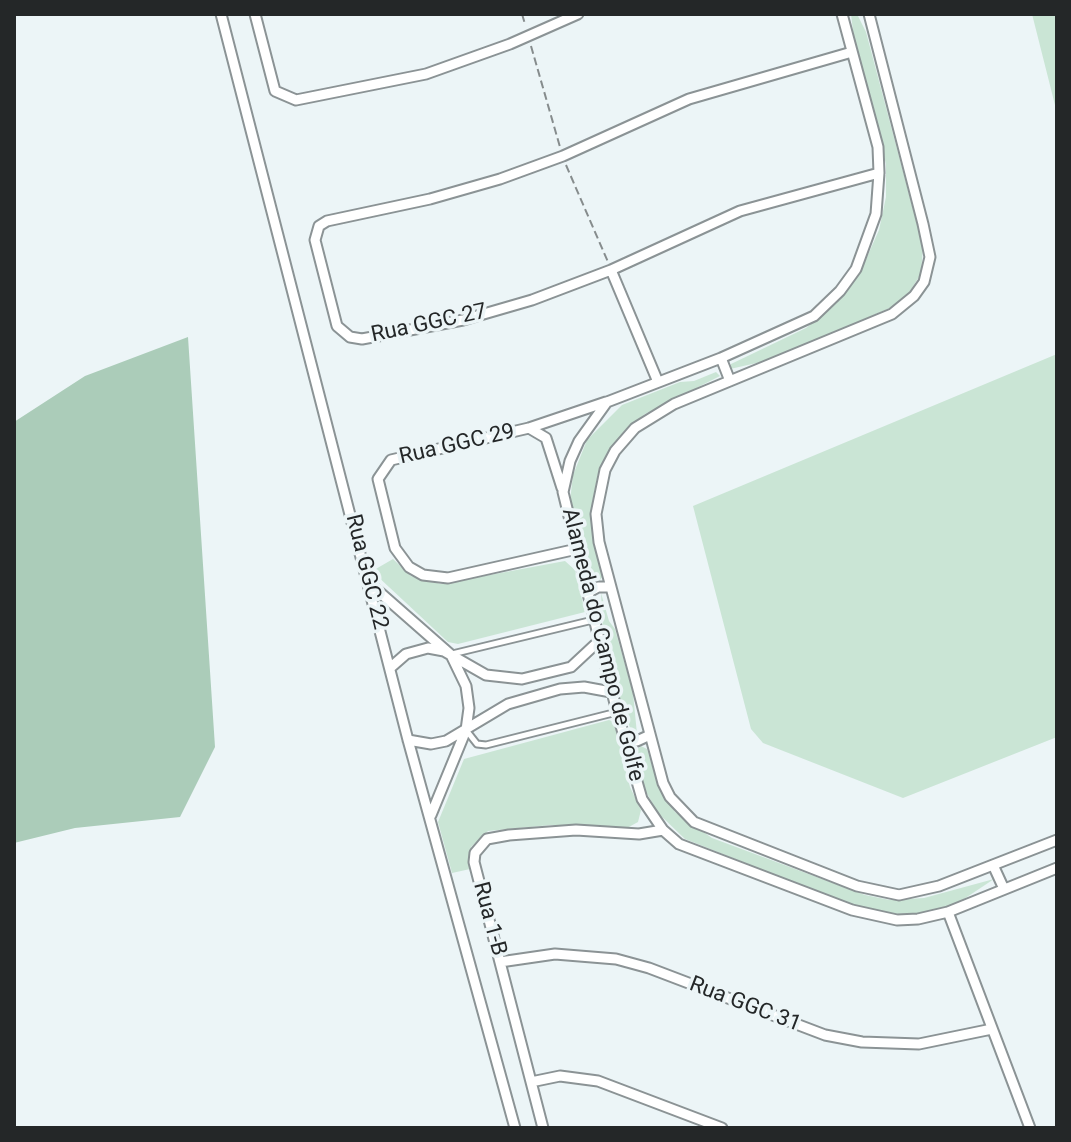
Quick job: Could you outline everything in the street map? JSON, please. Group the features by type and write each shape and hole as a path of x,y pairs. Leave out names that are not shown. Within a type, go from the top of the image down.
{"street":[{"name":"Rua GGC 22","path":"221,14 408,740 515,1128"},
{"path":"255,14 275,91 296,100 397,82 528,37 578,14"},
{"path":"607,402 721,358 814,316 840,291 867,247 876,214 878,147 842,14"},
{"name":"Alameda do Campo de Golfe","path":"869,14 930,257 924,282 914,296 892,314 655,414 635,428 615,451 598,494 596,514 610,587 670,797 694,822 725,837 857,886 899,895 939,886 1057,840"},
{"name":"Rua GGC 27","path":"852,52 700,95 563,156 468,189 323,223 315,240 337,326 350,337 362,339 431,327 532,300 611,270 740,211 879,173"},
{"path":"611,270 658,382"},
{"path":"721,358 730,381"},
{"name":"Alameda do Campo de Golfe","path":"607,402 579,441 563,492 636,785 663,830 679,844 703,855 852,910 897,920 948,912 1057,868"},
{"name":"Rua GGC 29","path":"577,549 439,579 416,571 395,548 377,484 385,464 391,460 529,428 607,402"},
{"name":"Rua GGC 29","path":"529,428 546,438 563,492"},
{"path":"369,583 451,655 486,675 522,679 571,667 600,640"},
{"path":"587,593 598,587 610,587"},
{"path":"390,668 406,654 420,649 451,655"},
{"path":"431,815 466,730 469,708 466,686 451,655"},
{"path":"408,740 439,743 520,699 572,687 611,692"},
{"path":"625,741 637,741 650,735"},
{"name":"Rua 1-B","path":"543,1128 474,862 477,848 483,841 553,830 639,834 663,830"},
{"path":"993,865 1004,889"},
{"path":"948,912 1030,1128"},
{"name":"Rua GGC 31","path":"500,962 555,954 624,961 825,1035 862,1042 919,1044 992,1029"},
{"path":"531,1082 560,1076 598,1081 722,1128"}],"lane":[{"path":"451,655 594,619"},
{"path":"466,730 477,744 486,745 617,712"}],"path":[{"path":"522,14 563,156 611,270"}],"green space":[{"path":"851,14 857,14 866,32 923,247 921,274 906,297 892,307 770,360 730,369 731,364 806,328 830,309 859,275 879,230 886,197 886,164 854,40"},
{"path":"1032,14 1057,14 1057,113"},
{"path":"188,337 215,747 180,817 75,828 14,843 14,422 85,376"},
{"path":"1057,354 1057,737 903,798 763,743 751,729 693,506"},
{"path":"716,372 720,376 645,414 625,430 609,450 598,474 592,503 593,532 603,576 599,581 591,580 570,501 573,475 587,440 622,405 680,382 694,381"},
{"path":"393,559 411,576 441,584 565,561 575,570 585,612 458,644 448,642 375,574 374,570"},
{"path":"601,593 633,693 637,734 632,733 619,698 603,633"},
{"path":"609,720 614,722 630,787 641,810 638,822 627,828 551,825 488,831 471,847 470,869 452,873 438,822 464,759"},
{"path":"641,746 647,749 657,782 675,812 712,838 865,895 890,900 924,898 994,879 958,903 920,914 894,915 856,907 685,839 658,813 645,790 634,752"}]}
